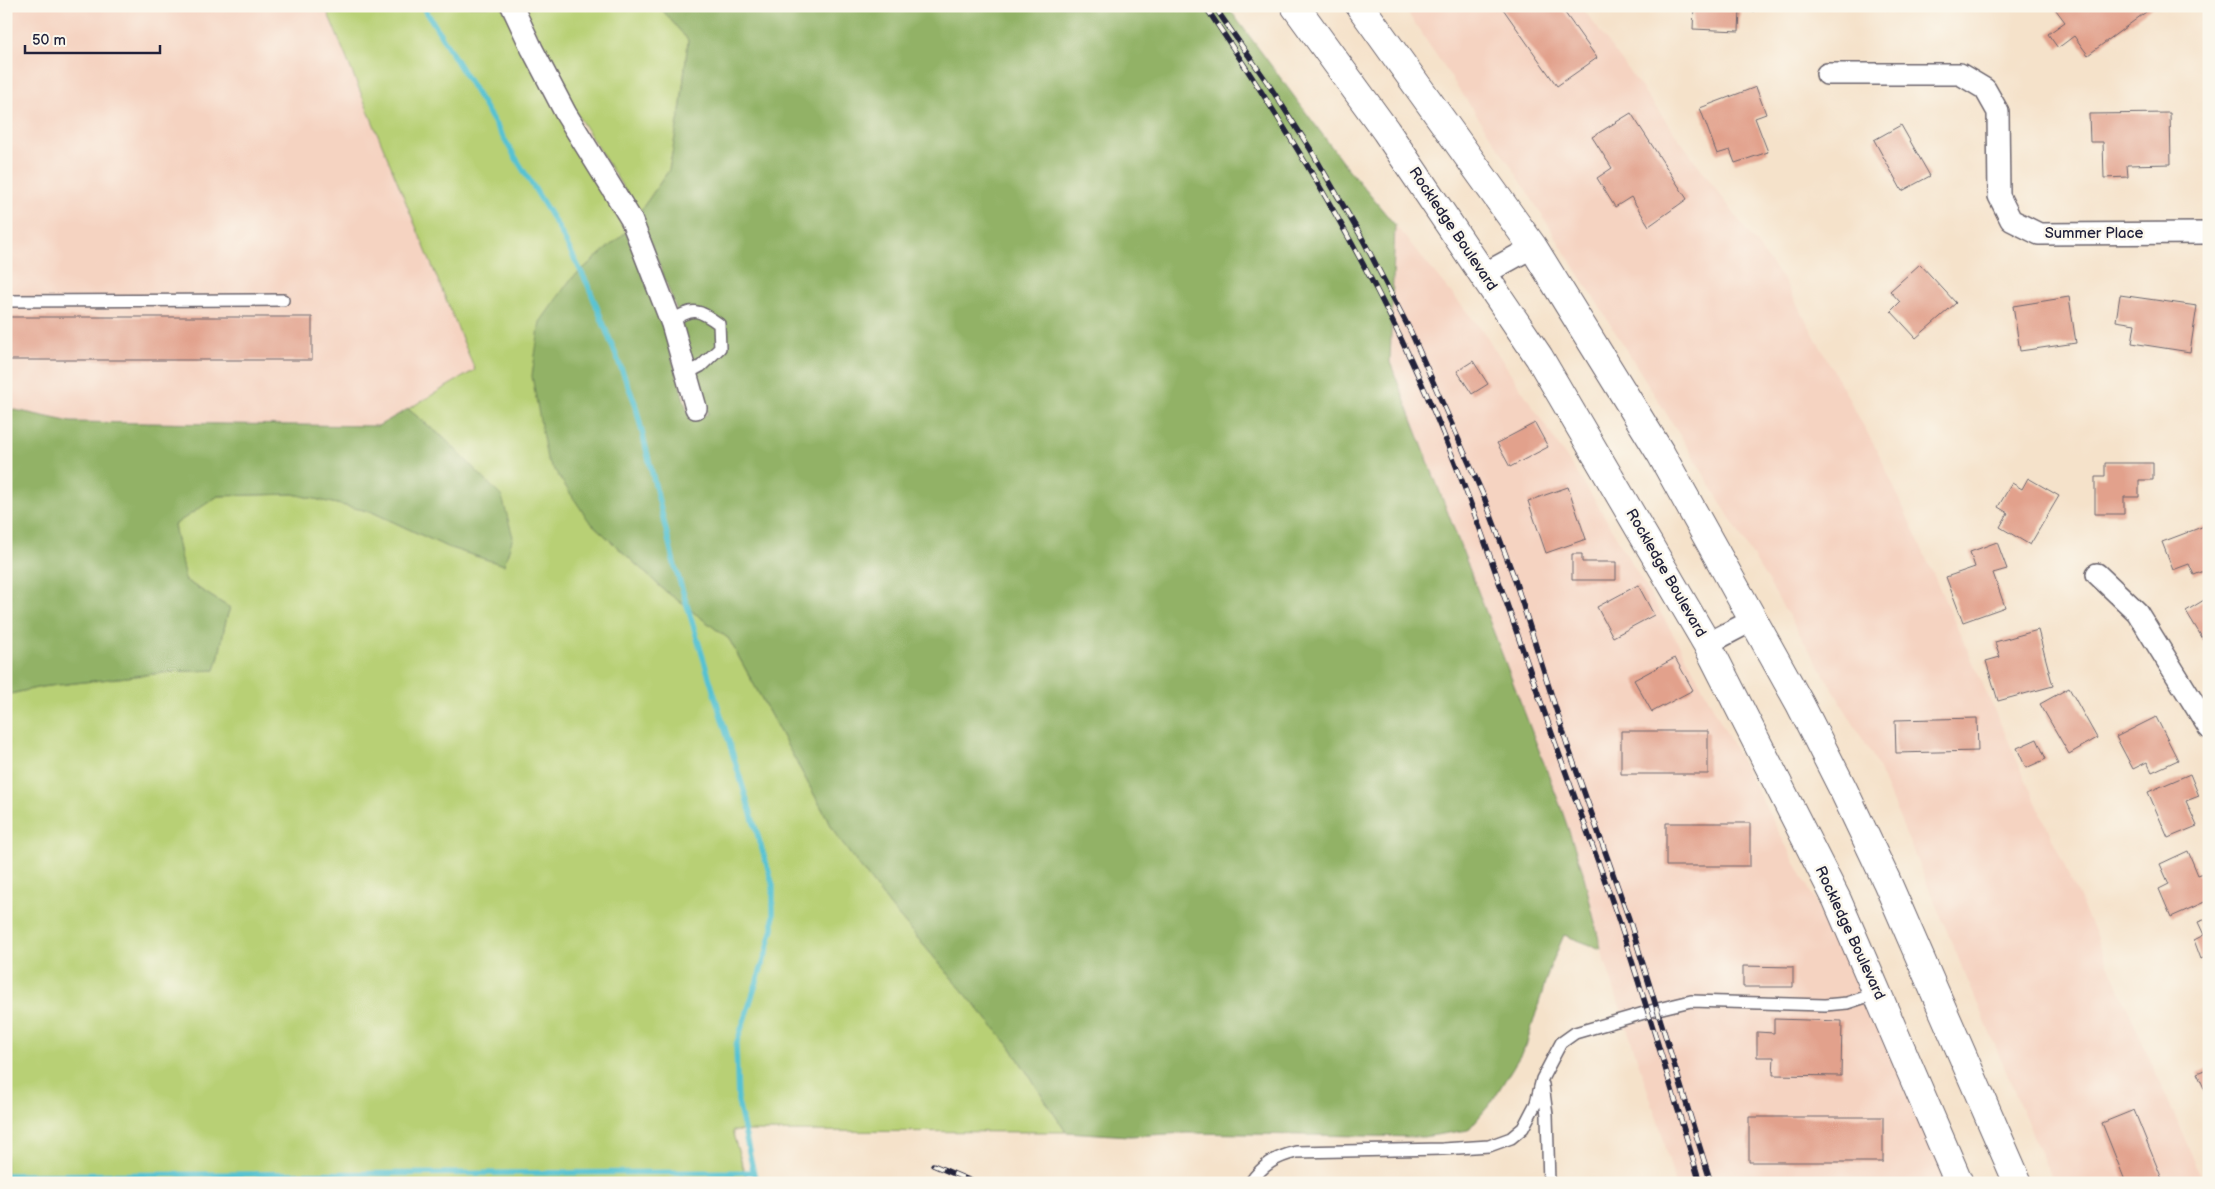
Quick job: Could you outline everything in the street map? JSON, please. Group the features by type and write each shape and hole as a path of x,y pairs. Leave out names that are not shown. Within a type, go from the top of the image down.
{"main road":[{"name":"Rockledge Boulevard","path":"1295,6 1386,131 1484,274 1549,374 1707,644 1836,900 1959,1183"},
{"path":"1360,6 1533,247 1661,454 1800,704 1851,804 1951,1026 2009,1180"}],"street":[{"path":"512,6 566,114 631,219 671,321 696,408"},
{"name":"Summer Place","path":"1827,74 1960,74 1985,89 1998,112 1999,196 2011,220 2039,234 2209,233"},
{"path":"1484,274 1533,247"},
{"path":"2097,574 2137,612 2209,728"},
{"path":"1707,644 1753,620"}],"lane":[{"path":"6,301 283,300"},
{"path":"671,321 685,313 702,312 719,324 720,348 701,366 686,374"},
{"path":"1250,1183 1262,1166 1279,1156 1296,1152 1443,1149 1489,1146 1511,1138 1523,1128 1536,1103 1542,1079 1561,1043 1575,1033 1691,1001 1825,1005 1847,1004 1878,993"},
{"path":"1542,1079 1547,1115 1549,1183"}],"shaded area":[{"path":"6,6 325,6 475,370 378,426 71,422 6,408"},
{"path":"1403,6 1581,6 1786,284 1880,456 2085,911 2204,1183 2053,1183 1874,758 1688,448 1513,169"},
{"path":"1395,225 1482,330 1596,502 1687,658 1887,1037 1949,1183 1675,1183 1662,1134 1601,949 1583,872 1390,362"}],"green space":[{"path":"325,6 502,6 626,232 570,280 589,521 664,590 729,639 838,838 891,907 1009,1045 1066,1132 732,1131 748,1183 6,1183 6,695 41,687 170,672 215,670 230,608 185,580 174,525 218,496 293,494 372,512 447,547 504,565 471,468 445,439 408,409 475,370"},
{"path":"523,6 659,6 688,40 681,105 669,170 639,213 573,108"},
{"path":"659,6 1227,6 1345,165 1395,225 1390,362 1560,805 1583,872 1601,949 1564,935 1549,970 1526,1046 1491,1103 1468,1130 1423,1137 1187,1133 1130,1136 1066,1132 1009,1045 891,907 838,838 729,639 664,590 589,521 547,459 532,376 540,322 570,280 626,232 663,327 690,420 708,414 680,319 639,213 669,170 681,105 688,40"},
{"path":"6,408 71,422 378,426 408,409 445,439 502,497 513,537 504,565 447,547 372,512 293,494 218,496 174,525 185,580 230,608 215,670 170,672 41,687 6,695"}],"building":[{"path":"1501,6 1560,6 1597,58 1557,86"},
{"path":"1694,6 1754,6 1754,11 1740,10 1739,31 1693,29"},
{"path":"2053,6 2154,6 2088,55 2074,36 2058,48 2048,34 2065,22"},
{"path":"1756,87 1766,114 1755,118 1768,152 1735,163 1730,150 1717,154 1700,108"},
{"path":"1631,113 1687,199 1649,226 1631,197 1615,207 1597,178 1612,168 1592,137"},
{"path":"2170,113 2171,164 2127,165 2128,177 2104,178 2103,142 2090,142 2089,114"},
{"path":"1901,125 1930,176 1902,191 1874,140"},
{"path":"1920,264 1956,303 1916,338 1891,311 1900,302 1890,291"},
{"path":"2120,295 2197,306 2190,352 2132,343 2135,324 2116,321"},
{"path":"2069,297 2076,343 2020,351 2013,306"},
{"path":"6,317 312,317 312,360 6,360"},
{"path":"1473,361 1488,384 1472,394 1457,371"},
{"path":"1535,423 1548,447 1510,467 1497,443"},
{"path":"2105,463 2153,463 2153,480 2139,480 2139,497 2124,497 2124,514 2095,514 2095,477 2105,477"},
{"path":"2028,478 2059,496 2030,545 2000,527 2008,513 1998,507 2012,483 2022,489"},
{"path":"1568,487 1586,539 1546,553 1528,501"},
{"path":"2207,525 2209,569 2194,575 2189,564 2173,570 2162,542"},
{"path":"1997,542 2007,569 1993,573 2005,607 1963,622 1946,577 1975,567 1970,552"},
{"path":"1572,554 1582,554 1582,562 1616,562 1616,580 1572,580"},
{"path":"1638,585 1654,615 1613,637 1597,607"},
{"path":"2209,597 2209,649 2186,611"},
{"path":"2038,630 2053,686 1998,701 1986,661 2000,657 1995,642"},
{"path":"1675,658 1693,690 1652,712 1634,680"},
{"path":"2069,688 2097,738 2069,754 2040,704"},
{"path":"2156,717 2178,760 2152,772 2147,762 2133,769 2116,737"},
{"path":"1977,718 1978,751 1896,753 1895,720"},
{"path":"1621,731 1708,731 1708,774 1621,774"},
{"path":"2037,739 2046,759 2026,768 2017,748"},
{"path":"2190,774 2199,796 2186,801 2197,826 2168,838 2148,792"},
{"path":"1666,823 1750,823 1750,866 1666,866"},
{"path":"2188,851 2198,875 2209,871 2209,900 2171,917 2159,889 2169,884 2160,864"},
{"path":"2209,918 2209,955 2201,959 2194,940 2204,935 2198,922"},
{"path":"1743,966 1793,967 1793,987 1743,987"},
{"path":"1774,1019 1842,1021 1841,1076 1773,1075 1774,1057 1757,1057 1757,1032 1774,1033"},
{"path":"2209,1068 2209,1099 2197,1073"},
{"path":"2134,1110 2162,1179 2154,1183 2126,1183 2102,1123"},
{"path":"1749,1117 1883,1117 1883,1162 1749,1162"}],"waterway":[{"path":"423,6 558,227 588,285 635,403 674,563 773,885 773,928 736,1045 738,1102 756,1183"},
{"path":"6,1175 753,1172"}],"railway":[{"path":"1205,6 1284,128 1333,210 1379,295 1424,389 1485,541 1620,924 1700,1183"},
{"path":"1214,6 1311,150 1362,238 1411,332 1484,497 1514,577 1567,744 1629,919 1711,1183"},
{"path":"933,1165 976,1183"},
{"path":"921,1179 930,1183"}]}
